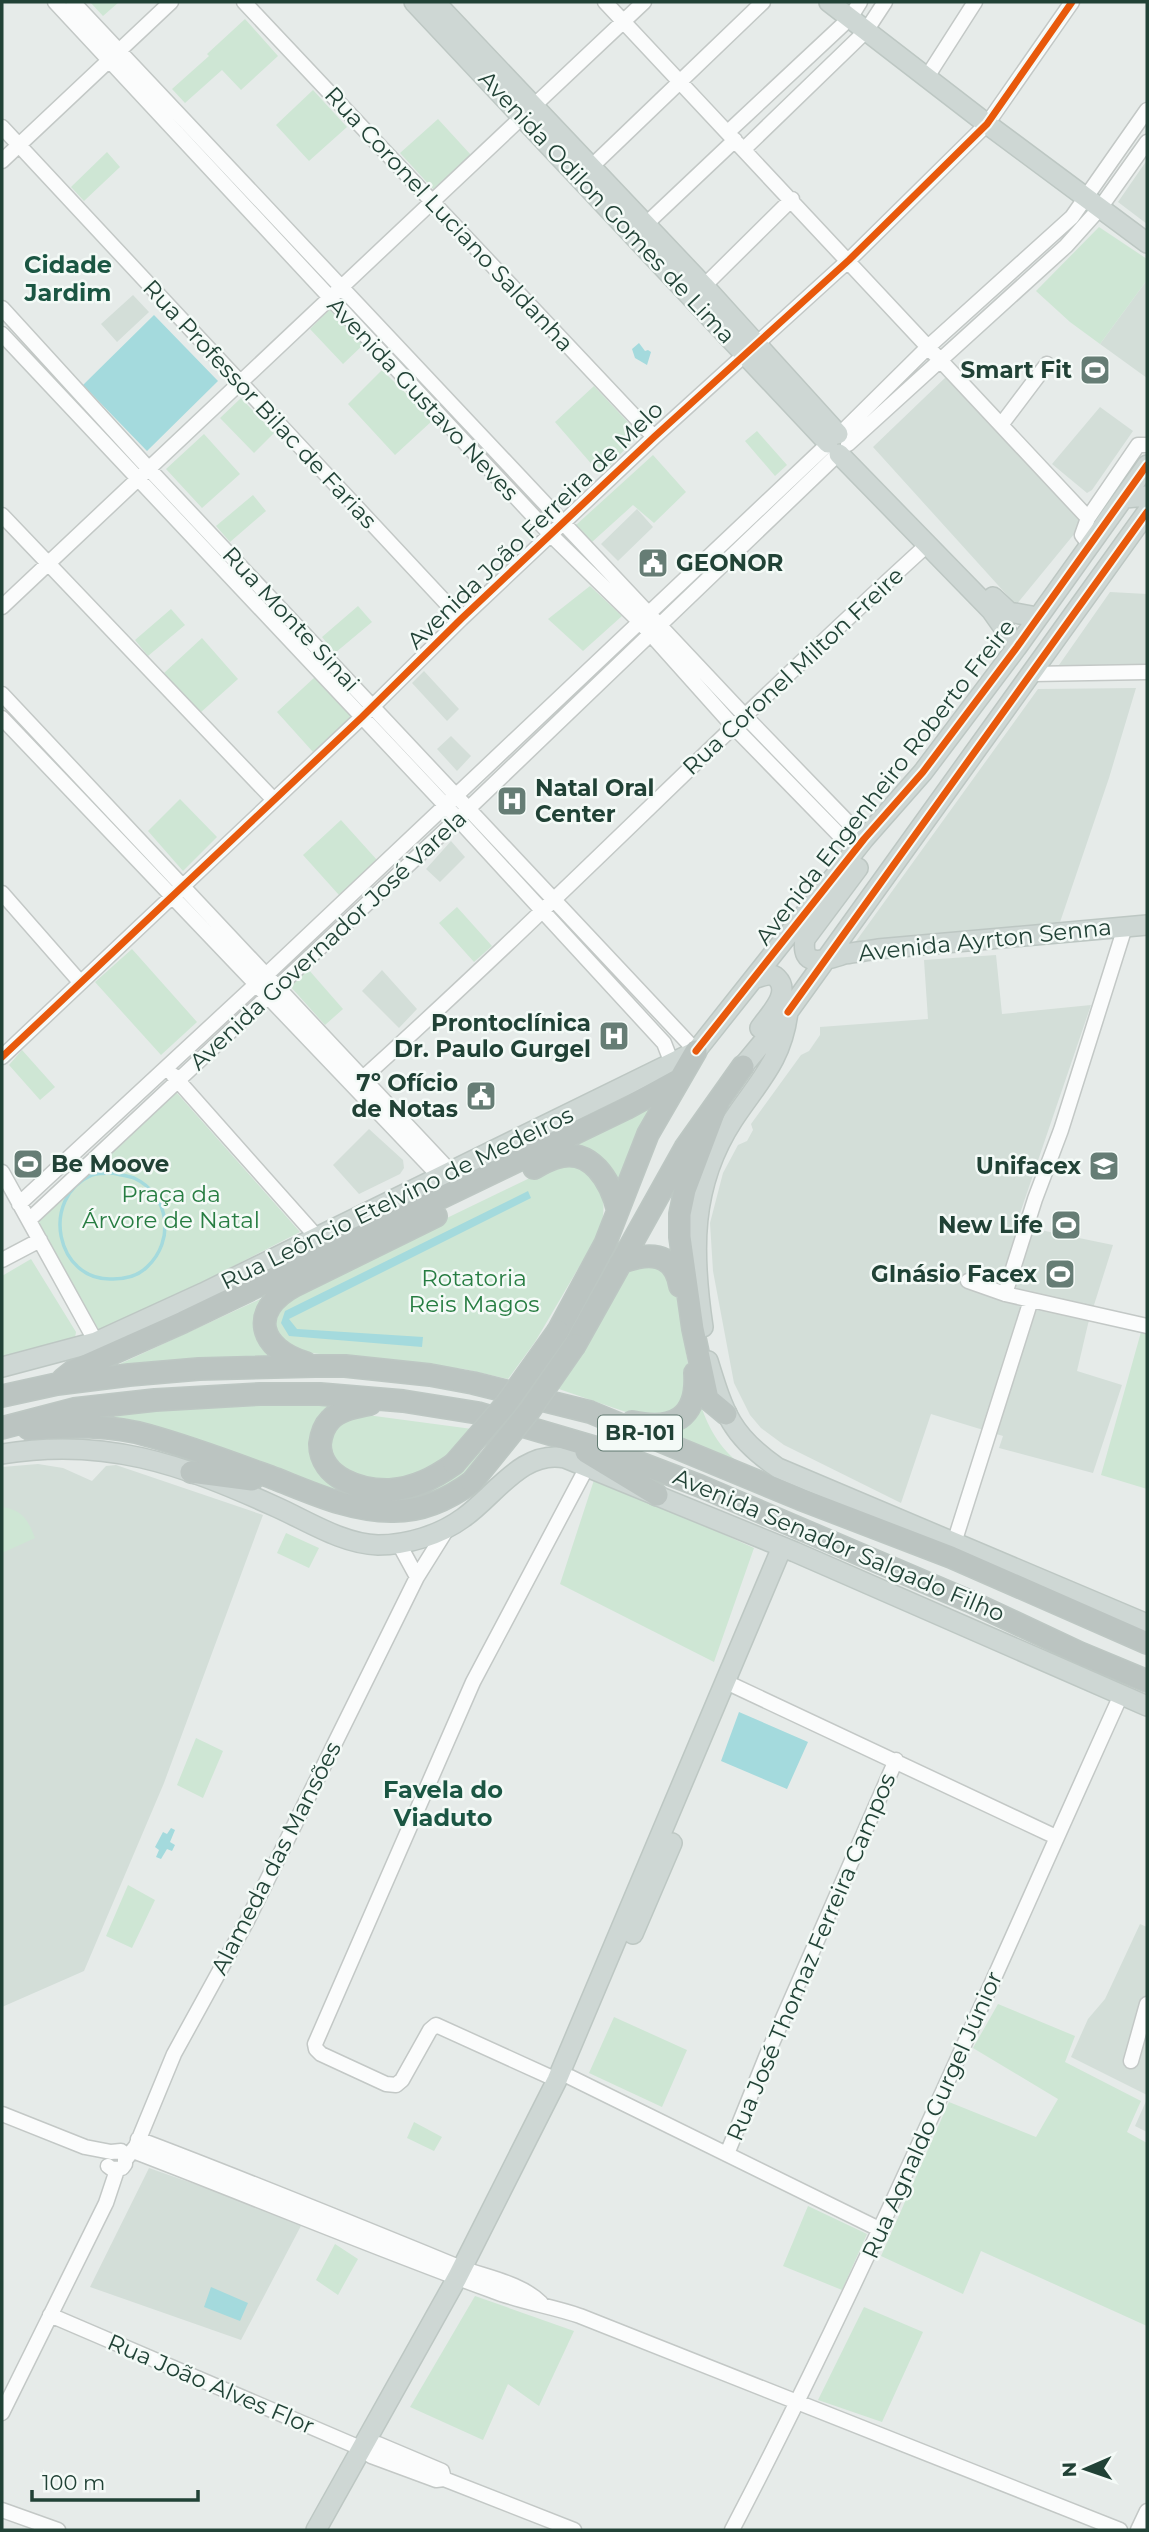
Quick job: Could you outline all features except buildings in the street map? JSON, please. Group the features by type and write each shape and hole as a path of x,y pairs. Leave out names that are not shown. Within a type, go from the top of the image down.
{"highway":[{"path":"57,1384 73,1371 183,1322 627,1108 671,1062 696,1051"},
{"path":"386,1400 347,1410 330,1419 325,1426 321,1439 323,1460 336,1475 358,1486 389,1490 431,1480 454,1464 506,1404 558,1331 605,1244 648,1134 671,1062"},
{"path":"2,1430 83,1426 124,1430 159,1438 356,1507 397,1512 442,1501 472,1482 530,1410 575,1345 685,1148 743,1066"},
{"path":"720,1097 685,1190 680,1214 680,1237 693,1329 708,1399 724,1409"},
{"path":"314,1366 284,1355 270,1343 265,1333 267,1308 273,1300 294,1286 556,1157 570,1155 583,1158 596,1166 613,1192 618,1211"},
{"path":"590,1412 645,1425 668,1424 680,1419 694,1399 694,1370 678,1274 673,1266 655,1256 633,1258 620,1263"},
{"name":"Avenida Senador Salgado Filho","path":"2,1396 57,1384 200,1369 314,1366 345,1366 429,1375 521,1393 590,1412 800,1499 953,1550 1147,1643"},
{"name":"Avenida Senador Salgado Filho","path":"2,1430 74,1409 201,1396 320,1394 478,1413 623,1456 760,1511 1147,1681"},
{"path":"570,1440 598,1461 657,1495"},
{"path":"191,1472 289,1484"},
{"path":"953,1550 1012,1569"}],"main road":[{"name":"Avenida Odilon Gomes de Lima","path":"414,2 590,168 704,286 751,349"},
{"name":"Avenida Odilon Gomes de Lima","path":"435,2 528,111 839,444 927,545 991,610 1017,647"},
{"path":"829,2 855,10 866,31 1147,243"},
{"name":"Avenida Odilon Gomes de Lima","path":"839,444 1004,609 1018,615 1037,617"},
{"name":"Avenida Engenheiro Roberto Freire","path":"696,1051 860,845 923,772 1017,647 1147,465"},
{"path":"1125,498 1147,496"},
{"name":"Avenida Engenheiro Roberto Freire","path":"743,1066 788,1012 1147,512"},
{"path":"823,960 819,962 808,956 804,946 805,939 908,801 923,772"},
{"name":"Avenida Ayrton Senna","path":"823,960 878,949 1147,925"},
{"path":"720,1097 737,1059 782,996 780,984 774,976 756,978"},
{"name":"Avenida Engenheiro Roberto Freire","path":"724,1409 708,1360 696,1276 695,1233 699,1201 706,1175 731,1122 776,1058 782,1044 788,1012"},
{"name":"Rua Leôncio Etelvino de Medeiros","path":"96,1342 202,1293 671,1062"},
{"path":"2,1367 96,1342"},
{"name":"Avenida Senador Salgado Filho","path":"724,1409 731,1425 746,1443 778,1468 953,1550"},
{"name":"Avenida Senador Salgado Filho","path":"2,1454 68,1447 135,1456 191,1472 241,1491 351,1541 378,1545 399,1544 448,1527 462,1519 513,1474 530,1463 557,1457 789,1549 1147,1706"},
{"path":"329,2530 465,2275 653,1889 731,1685 789,1549"},
{"name":"Avenida Senador Salgado Filho","path":"1012,1569 1147,1624"},
{"path":"316,2530 370,2450"}],"street":[{"name":"Avenida Gustavo Neves","path":"55,2 114,56 342,287 565,522 733,726 793,790 860,845"},
{"name":"Avenida Gustavo Neves","path":"73,2 114,56 329,299 551,535 645,618"},
{"path":"2,160 171,2"},
{"name":"Rua Coronel Luciano Saldanha","path":"244,2 654,437"},
{"path":"605,2 1088,518"},
{"path":"2,607 645,2"},
{"path":"590,168 763,2"},
{"path":"645,225 735,140 866,31 885,2"},
{"path":"927,77 975,2"},
{"name":"Avenida João Ferreira de Melo","path":"2,1057 654,437 849,260 987,124 1072,2"},
{"path":"735,140 855,10"},
{"name":"Avenida Governador José Varela","path":"19,1204 645,618 839,444 941,361 1063,249 1093,204 1130,135 1147,110"},
{"name":"Rua Professor Bilac de Farias","path":"2,127 461,619"},
{"path":"1130,135 1146,144"},
{"name":"Avenida Governador José Varela","path":"29,1220 463,814 655,629 839,444 928,347 1093,204 1146,144"},
{"path":"704,286 792,199"},
{"path":"1052,238 1063,249"},
{"name":"Rua Monte Sinai","path":"2,308 144,473 362,717 451,801"},
{"name":"Rua Monte Sinai","path":"2,334 144,473 373,706 671,1062"},
{"path":"1001,425 1046,364"},
{"path":"1089,544 1082,535 1088,518 1138,445 1147,445"},
{"path":"1070,499 1101,499"},
{"path":"2,515 274,800"},
{"name":"Rua Coronel Milton Freire","path":"358,1082 543,911 744,715 927,545"},
{"name":"Avenida Gustavo Neves","path":"655,629 744,715 804,778 860,845"},
{"path":"1031,674 1147,672"},
{"path":"2,694 176,890 446,1174"},
{"path":"2,718 176,890"},
{"path":"793,790 804,778"},
{"name":"Rua Monte Sinai","path":"463,814 554,900 696,1051"},
{"path":"2,893 80,982"},
{"path":"1005,1294 1035,1199 1061,1130 1125,927"},
{"path":"568,938 577,938 580,929"},
{"path":"671,1062 677,1031"},
{"path":"166,1067 316,1236"},
{"path":"2,1172 96,1342"},
{"path":"2,1260 40,1240"},
{"path":"968,1281 1005,1294 1147,1326"},
{"path":"953,1550 1031,1300"},
{"path":"587,1467 473,1682 317,2035 317,2051 386,2084 398,2085 429,2030 436,2025 563,2078 727,2154 881,2230"},
{"name":"Alameda das Mansões","path":"2,2413 106,2203 120,2156 247,1921 417,1577 448,1527"},
{"path":"399,1544 417,1577"},
{"path":"731,1685 1056,1837"},
{"name":"Rua Agnaldo Gurgel Júnior","path":"732,2530 799,2403 881,2230 1121,1695"},
{"name":"Rua José Thomaz Ferreira Campos","path":"727,2154 766,2057 896,1760"},
{"path":"1131,2061 1147,2004"},
{"path":"2,2114 85,2147 120,2156 412,2255 465,2275 516,2299 541,2303 580,2316 1120,2530"},
{"name":"Rua João Alves Flor","path":"50,2315 436,2480 444,2479 574,2530"},
{"path":"2,2510 58,2530"},
{"path":"1138,2530 1147,2511"}],"shaded area":[{"path":"1147,160 1147,224 1118,202"},
{"path":"1147,280 1147,378 1100,344"},
{"path":"133,295 149,312 117,342 101,324"},
{"path":"947,376 1084,522 1016,605 873,447"},
{"path":"1100,407 1133,431 1092,490 1087,493 1052,464"},
{"path":"637,509 653,527 618,561 601,544"},
{"path":"1110,592 1147,594 1147,669 1059,665"},
{"path":"424,671 459,709 447,721 412,683"},
{"path":"1136,688 1109,778 1057,931 854,944 1038,689"},
{"path":"451,736 471,756 457,771 437,749"},
{"path":"451,841 465,857 440,882 426,869"},
{"path":"996,955 1002,1014 1091,1005 1016,1225 1113,1245 1088,1324 1077,1371 1122,1385 1093,1473 999,1448 1003,1436 931,1414 901,1503 784,1445 761,1428 750,1415 734,1383 713,1271 710,1223 723,1173 738,1145 747,1141 753,1130 751,1124 801,1055 809,1051 820,1035 820,1027 928,1019 924,960"},
{"path":"382,970 417,1009 399,1028 362,991"},
{"path":"369,1129 403,1160 404,1168 400,1174 359,1194 333,1165"},
{"path":"38,1464 63,1468 92,1481 106,1466 116,1465 263,1515 164,1783 84,1971 2,2007 2,1467"},
{"path":"1140,1924 1147,1927 1147,2095 1071,2057 1088,2019 1105,1999"},
{"path":"1147,2099 1147,2132 1135,2126"},
{"path":"149,2168 303,2222 241,2340 90,2287"}],"green space":[{"path":"90,2 119,2 103,16"},
{"path":"245,19 278,56 241,90 222,70 185,103 172,89"},
{"path":"313,90 347,127 309,161 276,125"},
{"path":"438,119 471,155 434,190 400,153"},
{"path":"107,152 120,167 84,201 71,187"},
{"path":"1099,227 1147,259 1147,280 1100,344 1070,322 1036,291"},
{"path":"330,309 364,344 343,364 310,329"},
{"path":"382,370 433,420 395,455 348,404"},
{"path":"594,386 639,434 601,475 555,422"},
{"path":"241,398 274,433 254,453 220,418"},
{"path":"757,431 787,465 775,476 745,441"},
{"path":"204,434 240,474 202,508 166,469"},
{"path":"653,455 686,492 654,523 633,505 592,542 576,525"},
{"path":"253,495 266,511 230,542 216,526"},
{"path":"590,586 622,616 583,651 548,619"},
{"path":"358,606 372,622 335,653 322,637"},
{"path":"171,609 185,625 148,656 135,640"},
{"path":"202,638 238,679 200,713 164,673"},
{"path":"315,677 352,717 313,752 277,712"},
{"path":"180,799 217,837 183,871 148,831"},
{"path":"341,820 377,860 339,895 303,855"},
{"path":"457,907 492,946 474,962 439,923"},
{"path":"132,949 197,1022 161,1055 95,982"},
{"path":"308,969 343,1009 325,1025 290,986"},
{"path":"22,1050 55,1087 40,1100 9,1065"},
{"name":"Praça da Árvore de Natal","path":"176,1092 300,1232 101,1334 36,1218"},
{"path":"656,1096 638,1136 619,1192 560,1150"},
{"name":"Rotatoria Reis Magos","path":"561,1163 581,1167 596,1181 603,1197 602,1224 535,1342 508,1379 464,1369 301,1352 272,1337 275,1301"},
{"path":"31,1259 76,1332 75,1338 2,1361 2,1276"},
{"path":"651,1264 666,1270 674,1281 692,1387 685,1407 652,1421 556,1388 624,1273 638,1265"},
{"path":"269,1295 278,1360 98,1374"},
{"path":"1141,1332 1147,1333 1147,1489 1101,1475"},
{"path":"699,1401 718,1440 730,1456 748,1470 657,1432"},
{"path":"337,1403 316,1425 311,1437 316,1467 377,1497 477,1450 483,1454 457,1479 432,1495 404,1502 368,1503 67,1421 162,1407"},
{"path":"367,1415 472,1429 454,1453 412,1479 368,1481 344,1473 326,1448 332,1427 347,1418"},
{"path":"595,1477 754,1548 714,1662 560,1584"},
{"path":"2,1507 20,1513 35,1538 2,1553"},
{"path":"286,1533 319,1548 309,1568 277,1553"},
{"path":"196,1738 223,1751 203,1798 177,1785"},
{"path":"128,1885 155,1900 132,1948 106,1936"},
{"path":"998,2004 1075,2036 1065,2062 1141,2101 1127,2132 1147,2143 1147,2326 981,2251 963,2294 881,2256 949,2102 1036,2137 1058,2099 973,2048"},
{"path":"614,2017 687,2050 662,2107 589,2073"},
{"path":"414,2122 442,2137 434,2151 407,2138"},
{"path":"808,2206 867,2234 842,2290 783,2266"},
{"path":"335,2244 358,2259 338,2295 316,2280"},
{"path":"475,2296 574,2331 539,2406 508,2384 483,2440 410,2407"},
{"path":"864,2307 923,2332 882,2422 818,2400"}],"water":[{"path":"154,315 218,381 147,451 83,385"},
{"path":"639,343 645,351 651,352 647,365 635,358 632,349"},
{"path":"528,1191 531,1198 289,1319 297,1329 423,1337 422,1347 289,1336 281,1323 285,1311"},
{"path":"739,1712 808,1742 787,1789 721,1761"},
{"path":"171,1828 175,1830 170,1842 175,1845 172,1851 167,1849 161,1859 156,1857 159,1850 155,1847 163,1832 167,1834"},
{"path":"211,2287 248,2303 240,2321 204,2307"}],"waterway":[{"path":"113,1173 134,1178 155,1195 161,1207 165,1232 162,1245 147,1267 132,1276 113,1279 94,1276 78,1267 67,1253 61,1237 60,1219 65,1201 75,1186 92,1175 113,1173"}],"cycle path":[{"path":"2,1057 654,437 849,260 987,124 1072,2"},
{"path":"696,1051 864,839 923,772 1017,647 1147,465"},
{"path":"788,1012 1147,512"}],"place":[{"name":"Smart Fit","path":"1095,370"},
{"name":"GEONOR","path":"653,563"},
{"name":"Natal Oral Center","path":"512,801"},
{"name":"Prontoclínica Dr. Paulo Gurgel","path":"614,1036"},
{"name":"7º Ofício de Notas","path":"481,1096"},
{"name":"Be Moove","path":"28,1164"},
{"name":"Unifacex","path":"1104,1166"},
{"name":"New Life","path":"1066,1225"},
{"name":"GInásio Facex","path":"1060,1274"}],"district":[{"name":"Cidade Jardim","path":"68,279"},
{"name":"Favela do Viaduto","path":"443,1804"}]}
